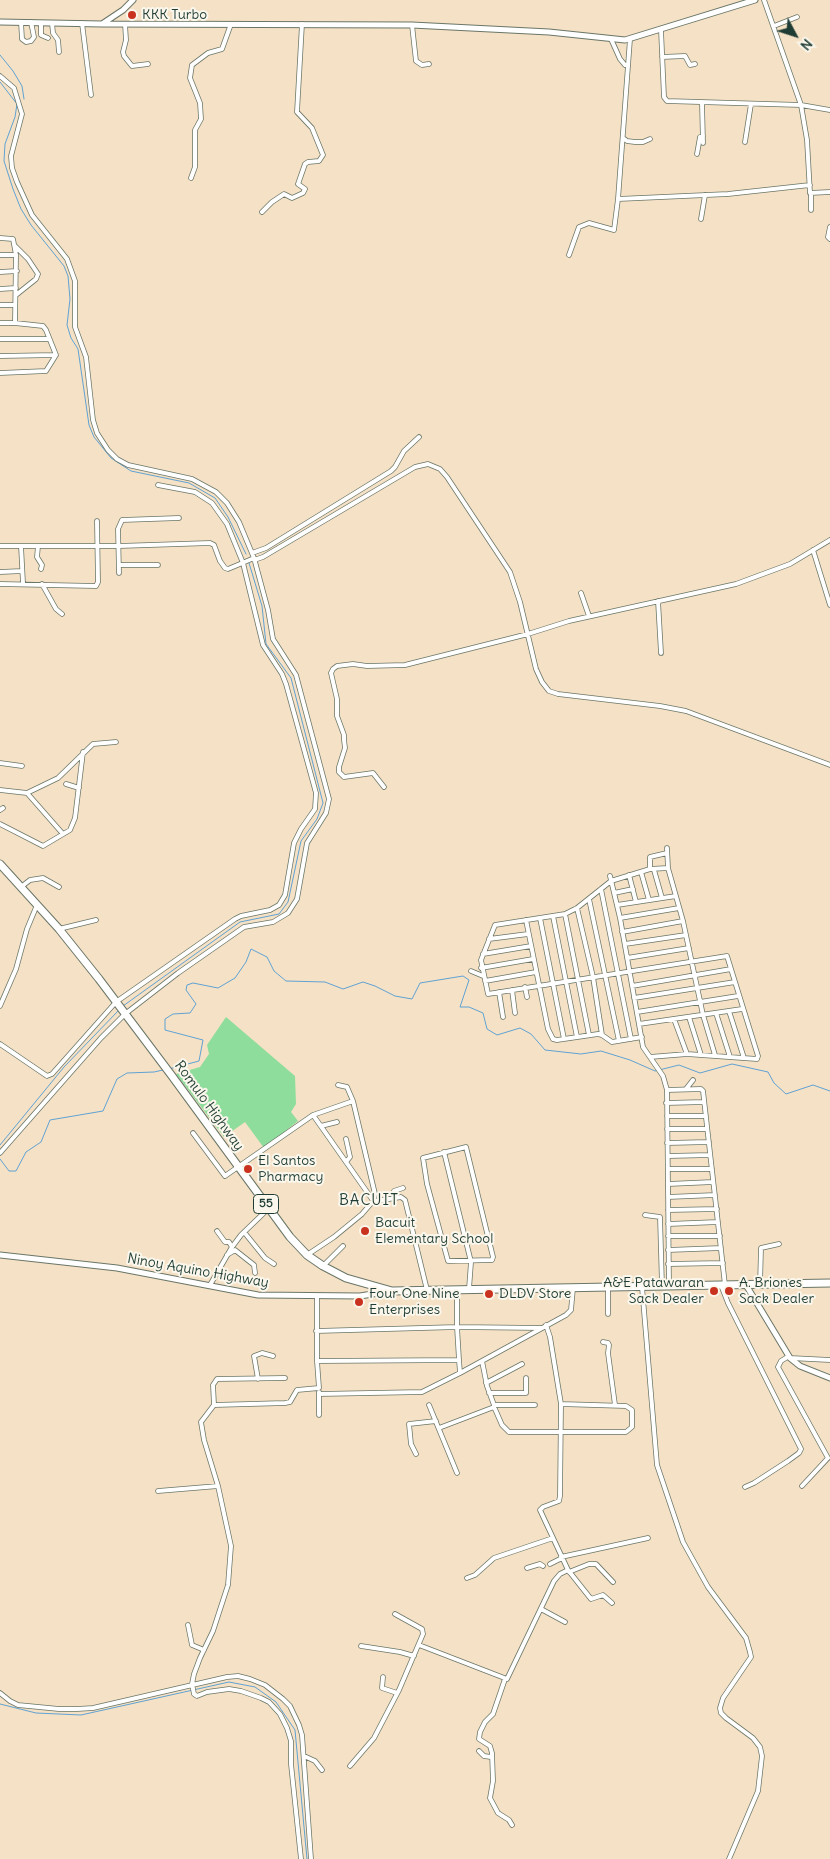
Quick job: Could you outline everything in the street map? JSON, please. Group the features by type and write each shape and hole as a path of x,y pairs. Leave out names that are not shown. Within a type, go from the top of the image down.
{"highway":[{"name":"Romulo Highway","path":"0,864 59,929 99,979 290,1237 307,1255 346,1278 392,1291 830,1283"}],"street":[{"path":"102,24 123,10 133,0"},
{"path":"0,22 412,25 549,32 611,39 630,39 755,0"},
{"path":"764,0 802,105 807,140 811,210"},
{"path":"774,26 797,18"},
{"path":"21,22 22,39 26,42 31,41 34,37 31,22"},
{"path":"41,23 41,35 48,38"},
{"path":"52,23 53,33 58,40 59,52"},
{"path":"82,23 90,95"},
{"path":"125,24 124,56 132,66 148,64"},
{"path":"191,178 195,167 195,130 201,119 200,103 190,78 192,65 208,53 222,48 231,24"},
{"path":"262,212 284,194 292,198 302,193 305,189 298,184 305,164 319,161 323,155 312,128 297,112 302,24"},
{"path":"412,25 416,61 422,64 429,64"},
{"path":"661,30 665,99 669,101 802,105 830,110"},
{"path":"611,39 620,59 625,65"},
{"path":"569,255 579,227 589,223 614,230 630,39"},
{"path":"662,57 685,56 690,65 695,64"},
{"path":"0,76 14,88 22,114 11,156 12,168 17,182 35,220 67,260 76,284 75,327 86,357 93,420 99,436 108,450 128,465 192,480 216,492 227,503 239,522 253,557 268,610 273,638 296,675 329,799 326,813 307,843 293,907 273,922 244,927 124,1013 0,1153"},
{"path":"702,103 703,143"},
{"path":"745,142 751,104"},
{"path":"697,154 700,137 703,136"},
{"path":"623,138 635,142 643,142 650,139"},
{"path":"618,199 751,192 810,185"},
{"path":"811,193 830,192"},
{"path":"701,219 705,195"},
{"path":"830,227 828,237 830,240"},
{"path":"0,238 12,238 15,246 17,271 14,323"},
{"path":"15,246 28,259 38,274 36,279 16,295"},
{"path":"0,255 16,255"},
{"path":"0,272 17,271"},
{"path":"0,288 16,288"},
{"path":"0,305 15,305"},
{"path":"0,323 43,326 56,355"},
{"path":"0,339 49,339"},
{"path":"0,356 56,355"},
{"path":"0,373 46,371 56,355"},
{"path":"0,546 118,546 211,543 214,545 220,561 228,569 243,563 392,471 404,451 418,437"},
{"path":"253,557 263,557 415,467 428,464 440,469 447,477 508,568 518,593 538,675 552,692 660,706 686,712 830,765"},
{"path":"0,1044 50,1076 116,1003 235,919 275,908 279,905 286,895 294,843 315,809 317,798 286,684 261,638 243,563 227,524 212,503 195,492 158,485"},
{"path":"119,573 119,524 124,519 179,518"},
{"path":"0,584 96,586 98,582 98,521"},
{"path":"384,787 378,782 373,773 347,777 340,774 339,766 345,748 344,734 337,716 338,706 331,673 333,669 344,664 405,665 528,634 589,616 736,584 775,571 830,540"},
{"path":"21,546 23,583"},
{"path":"38,546 37,557 42,565 41,568"},
{"path":"813,550 830,605"},
{"path":"119,565 158,565"},
{"path":"0,572 22,571"},
{"path":"42,584 56,609 62,614"},
{"path":"581,593 589,616"},
{"path":"658,602 661,653"},
{"path":"0,790 27,793 58,778 82,752 93,744 116,742"},
{"path":"0,824 43,846 70,830 79,788 82,752"},
{"path":"0,763 22,766"},
{"path":"66,784 79,788"},
{"path":"27,793 63,834"},
{"path":"666,848 668,868 683,921 703,1015 715,1055"},
{"path":"662,898 652,870 650,857 656,854 667,853"},
{"path":"650,1057 686,1054 757,1058 758,1056 738,996 728,957 618,972 488,994 481,960 495,925 565,914 589,899 610,878 668,868"},
{"path":"641,872 649,900"},
{"path":"628,875 636,902"},
{"path":"21,887 30,880 43,878 59,887"},
{"path":"610,878 620,918 643,1047 663,1076 667,1090 668,1264 665,1286"},
{"path":"601,888 631,1039"},
{"path":"614,893 632,889"},
{"path":"617,905 676,896"},
{"path":"589,899 619,1041"},
{"path":"0,1007 16,969 27,929 37,905"},
{"path":"577,908 602,1035"},
{"path":"620,918 679,908"},
{"path":"565,914 589,1035"},
{"path":"553,916 564,982 577,1038"},
{"path":"540,918 564,1039"},
{"path":"59,929 96,920"},
{"path":"526,920 538,986 550,1035 556,1040 602,1035 612,1042 642,1037"},
{"path":"622,932 683,921"},
{"path":"489,939 528,934"},
{"path":"625,944 686,935"},
{"path":"483,954 531,946"},
{"path":"627,958 689,948"},
{"path":"475,958 481,960"},
{"path":"482,968 533,959"},
{"path":"632,986 731,969"},
{"path":"472,971 484,979 536,972"},
{"path":"634,998 735,982"},
{"path":"525,988 527,997"},
{"path":"512,990 515,1013"},
{"path":"499,992 504,1017"},
{"path":"637,1012 738,996"},
{"path":"639,1024 742,1009"},
{"path":"729,1011 744,1058"},
{"path":"716,1013 730,1056"},
{"path":"689,1017 701,1055"},
{"path":"674,1019 686,1054"},
{"path":"686,1089 693,1080"},
{"path":"307,1255 362,1214 374,1200 374,1188 353,1102 346,1087 338,1085"},
{"path":"667,1090 702,1090 720,1236 723,1285 728,1303 801,1449 799,1454 745,1487"},
{"path":"193,1132 224,1176 239,1168 313,1115 353,1102"},
{"path":"666,1103 704,1102"},
{"path":"313,1115 374,1200"},
{"path":"667,1116 706,1116"},
{"path":"321,1126 337,1122"},
{"path":"667,1129 707,1129"},
{"path":"346,1139 350,1159 346,1162"},
{"path":"667,1143 709,1142"},
{"path":"466,1147 493,1258 492,1260 471,1262 449,1262 447,1260 422,1159 466,1147"},
{"path":"444,1152 471,1262 469,1290"},
{"path":"668,1156 710,1155"},
{"path":"668,1169 712,1169"},
{"path":"668,1184 713,1182"},
{"path":"394,1198 394,1191 404,1188"},
{"path":"668,1197 715,1196"},
{"path":"374,1200 400,1197 405,1200 428,1290"},
{"path":"210,1285 232,1247 244,1232 269,1208"},
{"path":"668,1210 717,1209"},
{"path":"645,1215 660,1217 665,1286"},
{"path":"668,1224 718,1222"},
{"path":"217,1232 224,1242 229,1242 232,1247"},
{"path":"244,1232 265,1258 274,1264"},
{"path":"668,1236 720,1236"},
{"path":"760,1285 761,1248 779,1244"},
{"path":"323,1266 343,1246"},
{"path":"668,1250 721,1248"},
{"path":"227,1255 235,1250 254,1265 255,1273"},
{"name":"Ninoy Aquino Highway","path":"0,1254 116,1268 258,1295 360,1296 392,1291"},
{"path":"668,1264 722,1263"},
{"path":"746,1285 790,1357 800,1366 830,1378"},
{"path":"642,1287 657,1465 683,1542 708,1587 746,1638 751,1657 723,1698 720,1708 721,1713 726,1718 753,1738 760,1748 762,1756 758,1792 729,1859"},
{"path":"319,1394 422,1392 566,1315 572,1310 573,1288"},
{"path":"608,1288 608,1314"},
{"path":"457,1291 460,1373"},
{"path":"317,1296 316,1331 319,1415"},
{"path":"316,1331 544,1326"},
{"path":"544,1326 550,1337 561,1404 560,1500 540,1510 568,1571 591,1599 603,1595 612,1603"},
{"path":"603,1342 609,1345 608,1353 615,1405"},
{"path":"258,1379 254,1356 262,1353 273,1356"},
{"path":"802,1486 828,1458 778,1367 781,1361 790,1357 830,1360"},
{"path":"317,1361 459,1360"},
{"path":"482,1361 486,1383 494,1407 502,1425 509,1432 629,1431 632,1424 632,1410 626,1406 561,1404"},
{"path":"486,1383 522,1364"},
{"path":"285,1378 217,1380 213,1386 214,1405 201,1422 208,1458 218,1486 231,1546 228,1586 213,1631 194,1674 192,1685 194,1694 197,1696 207,1692 229,1689 241,1690 269,1702 280,1714 291,1741 291,1764 300,1859"},
{"path":"489,1392 526,1393 526,1378"},
{"path":"214,1405 289,1402 297,1390 319,1388"},
{"path":"429,1404 457,1473"},
{"path":"439,1428 494,1407 535,1405"},
{"path":"416,1454 411,1444 409,1424 436,1421"},
{"path":"158,1491 218,1486"},
{"path":"467,1578 475,1575 494,1558 553,1538"},
{"path":"550,1564 562,1557 648,1538"},
{"path":"527,1568 540,1564 543,1566"},
{"path":"512,1825 509,1820 498,1813 490,1798 493,1781 490,1746 479,1738 480,1732 485,1722 493,1714 505,1680 508,1678 554,1581 560,1574 589,1564 596,1564 612,1582"},
{"path":"541,1609 565,1622"},
{"path":"350,1766 374,1738 397,1693 423,1634 422,1628 395,1614"},
{"path":"188,1625 192,1645 204,1650"},
{"path":"360,1646 414,1656"},
{"path":"419,1646 505,1680"},
{"path":"0,1693 10,1701 18,1704 59,1709 77,1709 93,1708 227,1677 238,1676 264,1685 283,1699 295,1716 302,1735 311,1859"},
{"path":"383,1677 382,1688 397,1693"},
{"path":"478,1751 484,1756 491,1757"},
{"path":"304,1756 315,1761 322,1770"}],"green space":[{"path":"226,1017 295,1076 296,1104 291,1112 298,1121 264,1148 245,1122 224,1137 176,1074 200,1067 209,1054 207,1045"}],"waterway":[{"path":"0,55 22,86 24,99"},
{"path":"0,82 17,104 15,117 5,144 4,161 21,209 31,225 64,266 68,276 70,299 67,325 71,338 78,349 89,425 94,437 111,458 131,471 189,483 215,498 228,517 246,554"},
{"path":"123,1006 240,922 279,914 288,902 301,841 317,819 323,803 291,678 266,644 262,606 249,563"},
{"path":"169,1069 199,1061 203,1040 165,1030 165,1019 173,1014 190,1013 196,1004 186,990 187,985 193,983 218,988 235,978 246,962 251,949 267,957 274,971 286,981 325,982 343,989 363,982 395,996 412,999 420,983 463,976 469,980 460,1007 469,1007 483,1013 487,1029 497,1035 520,1028 531,1034 545,1050 581,1054 601,1051 630,1060 655,1071 679,1065 700,1073 732,1064 768,1072 774,1083 786,1094 813,1085 830,1091"},
{"path":"0,1145 64,1067 119,1010"},
{"path":"0,1159 9,1171 16,1171 26,1152 41,1142 50,1120 103,1111 117,1079 127,1073 163,1070"},
{"path":"0,1704 36,1713 81,1715 229,1682 255,1687 276,1702 295,1730 307,1859"}],"place":[{"name":"KKK Turbo","path":"132,15"},
{"name":"El Santos Pharmacy","path":"248,1169"},
{"name":"Bacuit Elementary School","path":"365,1231"},
{"name":"A&E Patawaran Sack Dealer","path":"714,1291"},
{"name":"A. Briones Sack Dealer","path":"729,1291"},
{"name":"DLDV Store","path":"489,1294"},
{"name":"Four One Nine Enterprises","path":"359,1302"}],"district":[{"name":"BACUIT","path":"369,1201"}]}
